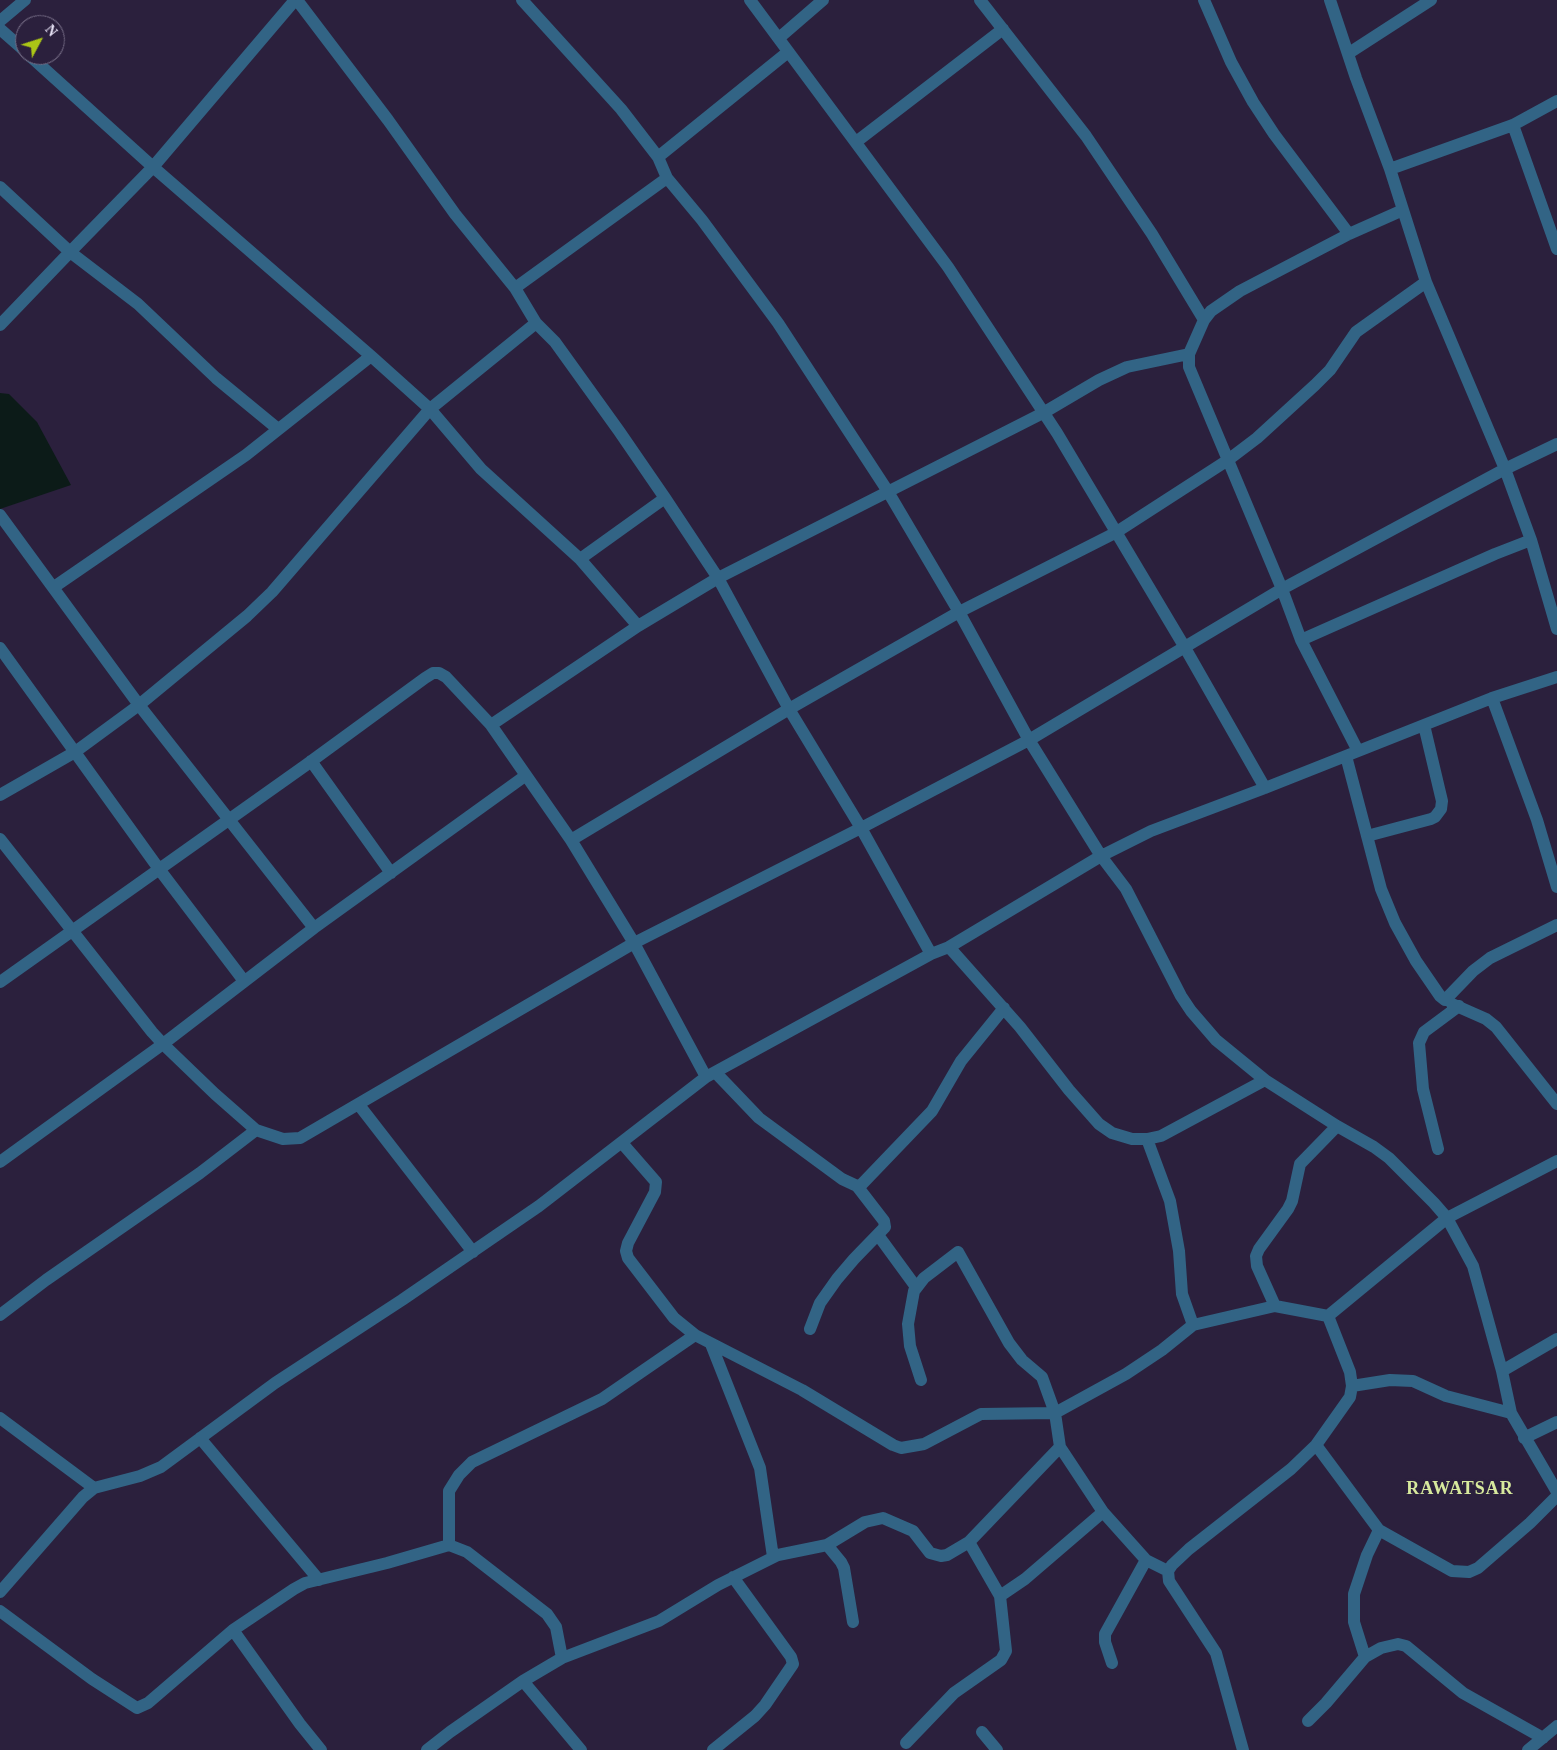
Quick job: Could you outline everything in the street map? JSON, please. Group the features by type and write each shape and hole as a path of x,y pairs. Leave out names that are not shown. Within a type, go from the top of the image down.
{"street":[{"path":"0,21 24,0"},
{"path":"0,325 152,167 296,0 388,120 455,214 515,288 536,323 555,342 619,430 665,498 718,578 789,709 861,828 931,954"},
{"path":"522,0 621,109 658,157 666,178 702,220 778,323 887,490 1029,740 1101,856 1126,889 1181,996 1191,1011 1216,1040 1265,1080 1389,1158 1447,1218 1473,1266 1502,1371 1510,1413 1557,1494 1530,1523 1478,1568 1469,1572 1452,1571 1379,1530 1316,1445"},
{"path":"750,0 948,267 1057,433 1184,646 1265,788"},
{"path":"779,38 823,0"},
{"path":"980,0 1086,136 1152,234 1204,320"},
{"path":"1204,0 1232,62 1258,110 1349,234"},
{"path":"1330,0 1356,78 1390,169 1426,282 1505,469 1531,540 1557,629"},
{"path":"1349,53 1431,0"},
{"path":"856,142 1003,28"},
{"path":"0,29 15,42"},
{"path":"658,157 788,52"},
{"path":"40,65 152,167 371,356 430,410 481,469 580,559 638,626"},
{"path":"1390,169 1512,125 1557,101"},
{"path":"1512,125 1557,249"},
{"path":"515,288 666,178"},
{"path":"0,187 70,252 138,304 216,378 278,429"},
{"path":"1403,210 1349,234 1240,291 1211,311 1204,320 1189,354 1189,367 1302,640 1352,754 1367,836 1381,890 1395,923 1416,961 1440,996 1486,1018 1496,1027 1557,1104"},
{"path":"571,840 789,709 958,612 1115,533 1228,460 1257,438 1316,385 1330,370 1356,332 1426,282"},
{"path":"0,794 75,752 140,705 211,647 272,592 430,410 536,323"},
{"path":"491,725 638,626 718,578 887,490 1043,413 1099,380 1127,367 1189,354"},
{"path":"54,587 238,460 371,356"},
{"path":"0,839 152,1032 164,1044 215,1094 256,1130 282,1139 300,1138 634,943 1029,740 1282,589 1505,469 1557,444"},
{"path":"580,559 665,498"},
{"path":"0,515 140,705 314,928"},
{"path":"1302,640 1495,554 1531,540"},
{"path":"0,648 159,870 244,981"},
{"path":"0,982 433,673 440,673 491,725 571,840 634,943 710,1075 759,1118 842,1179 857,1186 884,1221 885,1227 854,1259 820,1303 810,1329"},
{"path":"0,1592 83,1497 94,1488 140,1476 161,1467 275,1383 402,1300 539,1206 710,1075 931,954 949,946 1101,856 1151,831 1492,698 1557,677"},
{"path":"1492,698 1537,820 1557,887"},
{"path":"1367,836 1431,819 1441,809 1442,801 1424,725"},
{"path":"311,761 391,873"},
{"path":"0,1162 164,1044 314,928 525,776"},
{"path":"1445,1000 1473,971 1490,958 1557,925"},
{"path":"949,946 1020,1027 1069,1090 1099,1124 1112,1133 1132,1139 1147,1139 1161,1136 1265,1080"},
{"path":"1438,1149 1423,1089 1419,1043 1424,1032 1459,1006"},
{"path":"857,1186 862,1184 932,1111 961,1061 1004,1008"},
{"path":"359,1105 472,1252"},
{"path":"1275,1306 1257,1266 1256,1256 1292,1201 1300,1164 1337,1126"},
{"path":"0,1315 46,1280 200,1173 256,1130"},
{"path":"1147,1139 1170,1201 1178,1251 1182,1294 1193,1325"},
{"path":"622,1143 656,1182 655,1192 628,1243 626,1251 628,1258 674,1318 695,1335 818,1398 893,1445 901,1448 924,1444 981,1414 1055,1413 1126,1374 1162,1350 1193,1325 1275,1306 1328,1316"},
{"path":"1328,1316 1447,1218 1557,1161"},
{"path":"878,1235 916,1287"},
{"path":"921,1380 910,1346 908,1324 914,1291 924,1278 956,1252 960,1253 1009,1343 1022,1360 1042,1377 1055,1413 1060,1448 1103,1512 1146,1560 1168,1571"},
{"path":"1243,1750 1216,1653 1170,1581 1168,1571 1189,1549 1283,1475 1316,1445 1350,1397 1352,1386 1350,1372 1328,1316"},
{"path":"449,1545 449,1491 459,1475 472,1462 602,1399 695,1335"},
{"path":"1502,1371 1557,1339"},
{"path":"711,1344 760,1468 773,1558"},
{"path":"1352,1386 1390,1380 1413,1381 1446,1396 1510,1413"},
{"path":"0,1418 94,1488"},
{"path":"1524,1438 1557,1422"},
{"path":"200,1438 319,1580"},
{"path":"427,1750 523,1681 562,1658 659,1622 734,1577 778,1555 827,1545 865,1522 883,1518 913,1531 930,1553 934,1555 947,1555 969,1542 1060,1448"},
{"path":"1000,1596 1025,1579 1103,1512"},
{"path":"1365,1657 1354,1622 1353,1602 1368,1555 1379,1530"},
{"path":"906,1744 954,1692 1004,1656 1006,1644 1000,1596 969,1542"},
{"path":"0,1611 92,1679 137,1708 148,1703 233,1630 294,1589 319,1580 388,1563 449,1545 467,1552 547,1614 556,1627 562,1658"},
{"path":"827,1545 844,1568 853,1622"},
{"path":"1112,1663 1105,1642 1105,1634 1146,1560"},
{"path":"713,1750 755,1716 765,1705 793,1664 791,1657 734,1577"},
{"path":"233,1630 300,1724 321,1750"},
{"path":"1308,1721 1365,1657 1381,1648 1398,1644 1406,1646 1463,1693 1543,1738"},
{"path":"523,1681 581,1750"},
{"path":"1528,1750 1557,1726"},
{"path":"982,1732 997,1750"}],"shaded area":[{"path":"0,393 9,394 37,422 71,485 0,509"}],"district":[{"name":"RAWATSAR","path":"1460,1489"}]}
